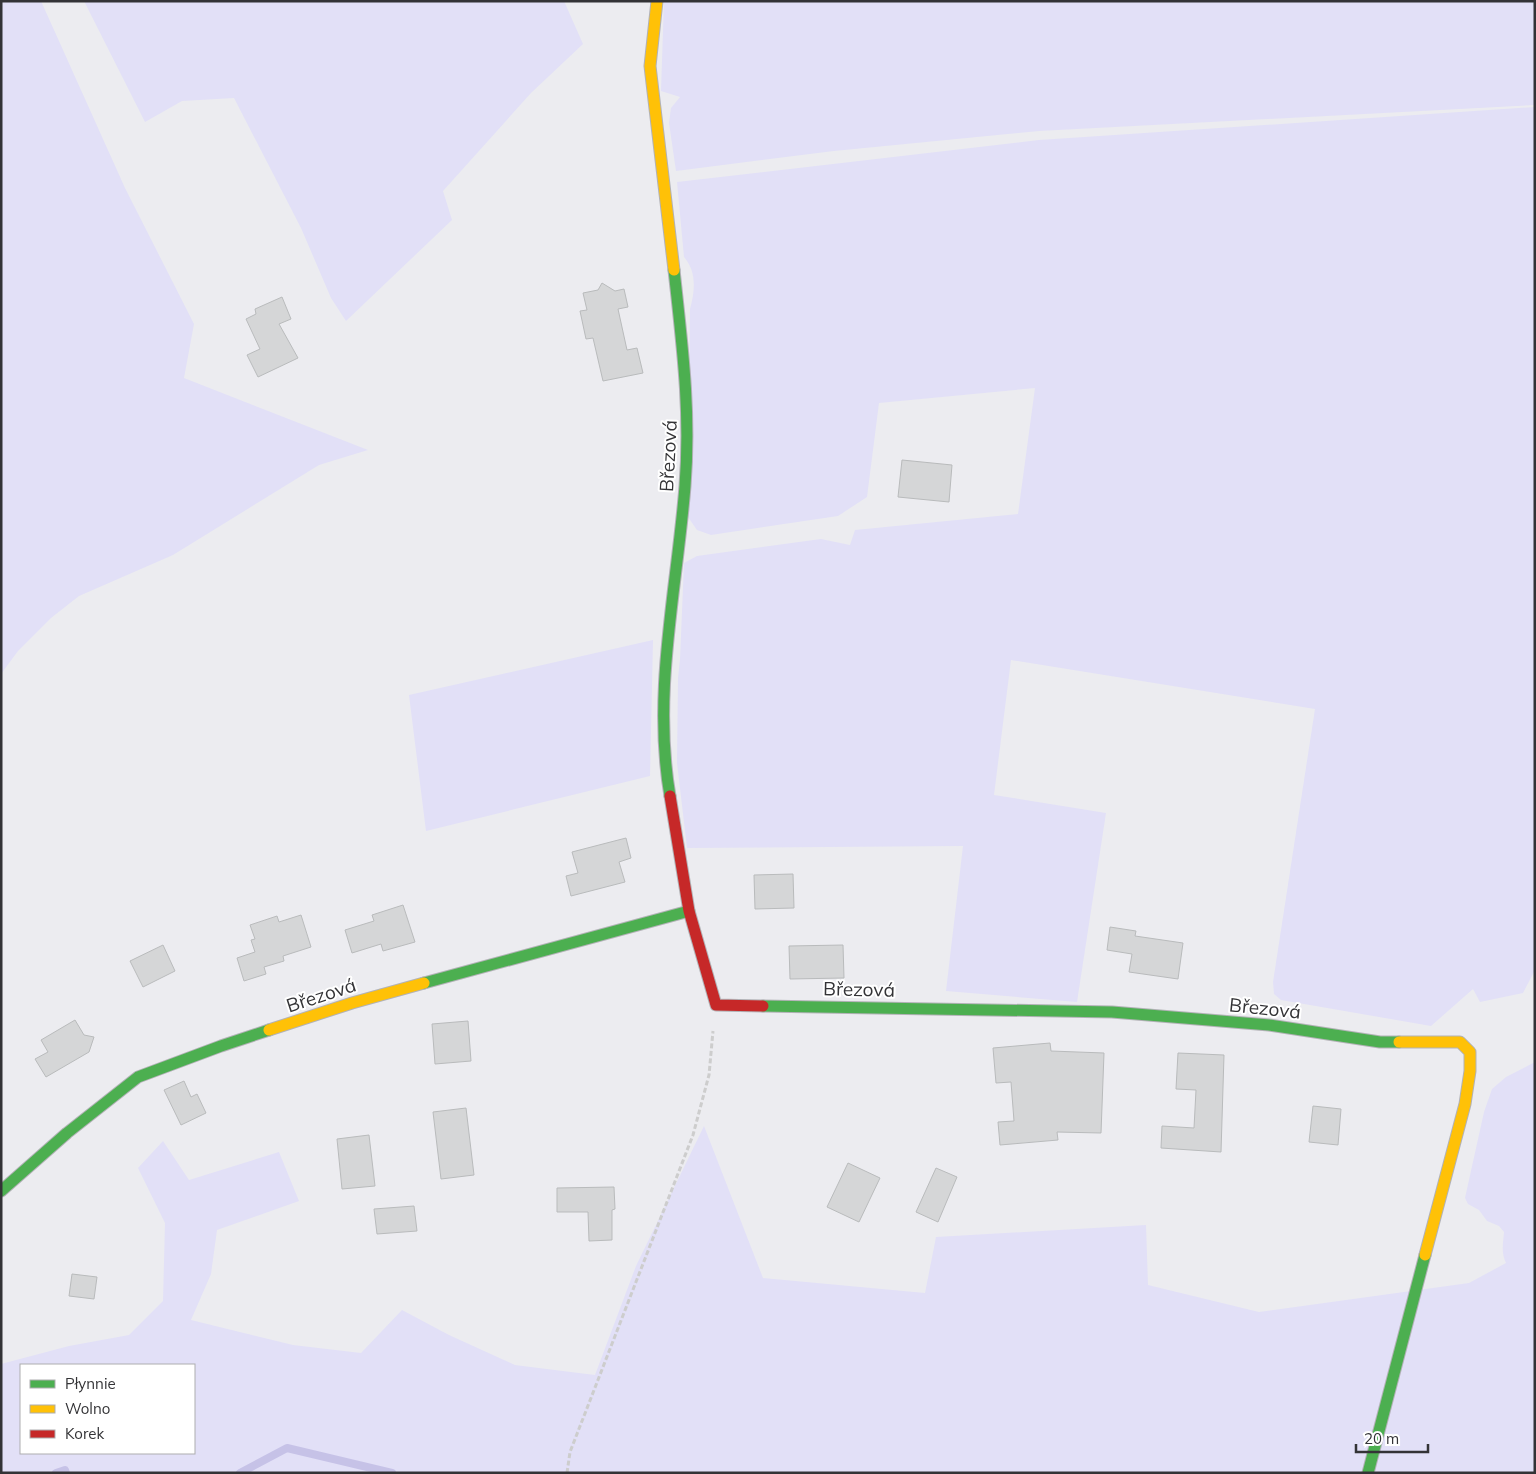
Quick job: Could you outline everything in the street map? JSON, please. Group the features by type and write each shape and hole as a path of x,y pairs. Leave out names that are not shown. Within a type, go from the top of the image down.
{"street":[{"name":"Březová","path":"657,1 650,66 686,377 688,426 685,486 667,644 663,707 664,751 665,768 689,912 716,1006 1112,1012 1269,1025 1380,1042 1460,1042 1470,1052 1470,1071 1465,1104 1368,1473"},
{"name":"Březová","path":"1,1191 67,1133 138,1077 221,1046 352,1003 689,912"}],"path":[{"path":"567,1473 570,1452 693,1135 709,1075 716,1006"}],"shaded area":[{"path":"1,1 41,1 125,188 194,324 184,378 368,450 319,465 173,555 79,596 51,618 18,651 1,674"},
{"path":"84,1 564,1 583,44 531,93 443,191 452,220 346,321 331,298 301,228 234,98 182,101 145,122"},
{"path":"664,1 1535,1 1535,105 1039,131 834,151 676,171 669,123 671,108 680,97 661,91"},
{"path":"1535,107 1535,970 1523,993 1480,1002 1473,989 1431,1026 1281,1000 1274,994 1273,982 1315,709 1011,660 994,795 1106,813 1077,1002 946,991 963,846 687,848 677,763 678,678 684,563 697,556 821,539 850,545 855,530 1018,514 1035,388 879,403 867,497 838,516 711,535 697,530 688,517 690,309 694,282 691,269 684,257 677,182 1039,140"},
{"path":"653,640 650,776 426,831 409,695"},
{"path":"1535,1062 1535,1473 1,1473 1,1364 69,1346 129,1335 163,1301 165,1223 138,1168 163,1141 189,1180 279,1152 299,1201 217,1230 211,1274 191,1320 293,1345 361,1353 402,1310 449,1335 515,1365 595,1375 636,1266 704,1126 763,1278 925,1293 936,1237 1146,1225 1148,1285 1259,1312 1469,1283 1506,1263 1503,1252 1504,1232 1499,1226 1487,1221 1479,1210 1468,1204 1465,1198 1484,1112 1492,1089 1506,1077"}],"building":[{"path":"602,283 615,291 624,289 628,307 618,309 627,350 637,348 643,373 603,381 593,338 586,339 580,311 587,310 583,293 598,290"},
{"path":"282,297 291,319 279,324 298,358 258,377 247,355 260,349 246,319 256,314 255,309"},
{"path":"902,460 952,465 949,502 898,497"},
{"path":"626,838 631,858 619,862 625,882 571,896 566,876 578,873 572,852"},
{"path":"793,874 794,908 755,909 754,875"},
{"path":"403,905 415,942 383,951 381,944 352,953 345,930 374,921 372,915"},
{"path":"301,915 311,947 283,956 284,961 264,967 266,974 244,981 237,958 255,952 251,940 255,939 250,925 277,916 279,922"},
{"path":"1110,927 1136,931 1135,936 1183,943 1178,979 1129,972 1132,954 1107,950"},
{"path":"163,945 175,971 143,987 130,961"},
{"path":"843,945 844,978 790,979 789,946"},
{"path":"75,1020 84,1035 94,1037 89,1052 46,1077 35,1059 48,1052 41,1040"},
{"path":"468,1021 471,1061 435,1064 432,1024"},
{"path":"1050,1043 1051,1051 1104,1053 1101,1133 1057,1132 1058,1140 1000,1145 998,1122 1014,1121 1011,1082 996,1083 993,1048"},
{"path":"1178,1053 1224,1055 1221,1152 1161,1148 1162,1126 1194,1128 1196,1090 1176,1089"},
{"path":"184,1081 191,1097 197,1094 206,1113 181,1125 164,1090"},
{"path":"1313,1106 1341,1109 1338,1145 1309,1142"},
{"path":"466,1108 474,1175 441,1179 433,1112"},
{"path":"369,1135 375,1186 342,1189 337,1139"},
{"path":"848,1163 880,1178 859,1222 827,1207"},
{"path":"936,1168 957,1177 938,1222 916,1212"},
{"path":"614,1187 615,1209 612,1210 612,1240 589,1241 588,1212 557,1212 557,1188"},
{"path":"414,1206 417,1231 377,1234 374,1209"},
{"path":"72,1274 97,1277 94,1299 69,1296"}],"waterway":[{"path":"240,1473 287,1448 392,1473"},
{"path":"56,1473 65,1470 66,1473"}],"traffic: fast":[{"path":"670,796 665,757 665,679 687,458 685,378 674,270"},
{"path":"424,983 689,911"},
{"path":"763,1006 1112,1012 1269,1025 1380,1042 1399,1042"},
{"path":"1,1191 67,1133 138,1077 269,1030"},
{"path":"1368,1473 1425,1255"}],"traffic: slow":[{"path":"657,1 650,66 674,270"},
{"path":"269,1030 352,1003 424,983"},
{"path":"1399,1042 1460,1042 1470,1052 1470,1071 1465,1104 1425,1255"}],"traffic: jam":[{"path":"670,796 689,911 716,1005 763,1006"}]}
